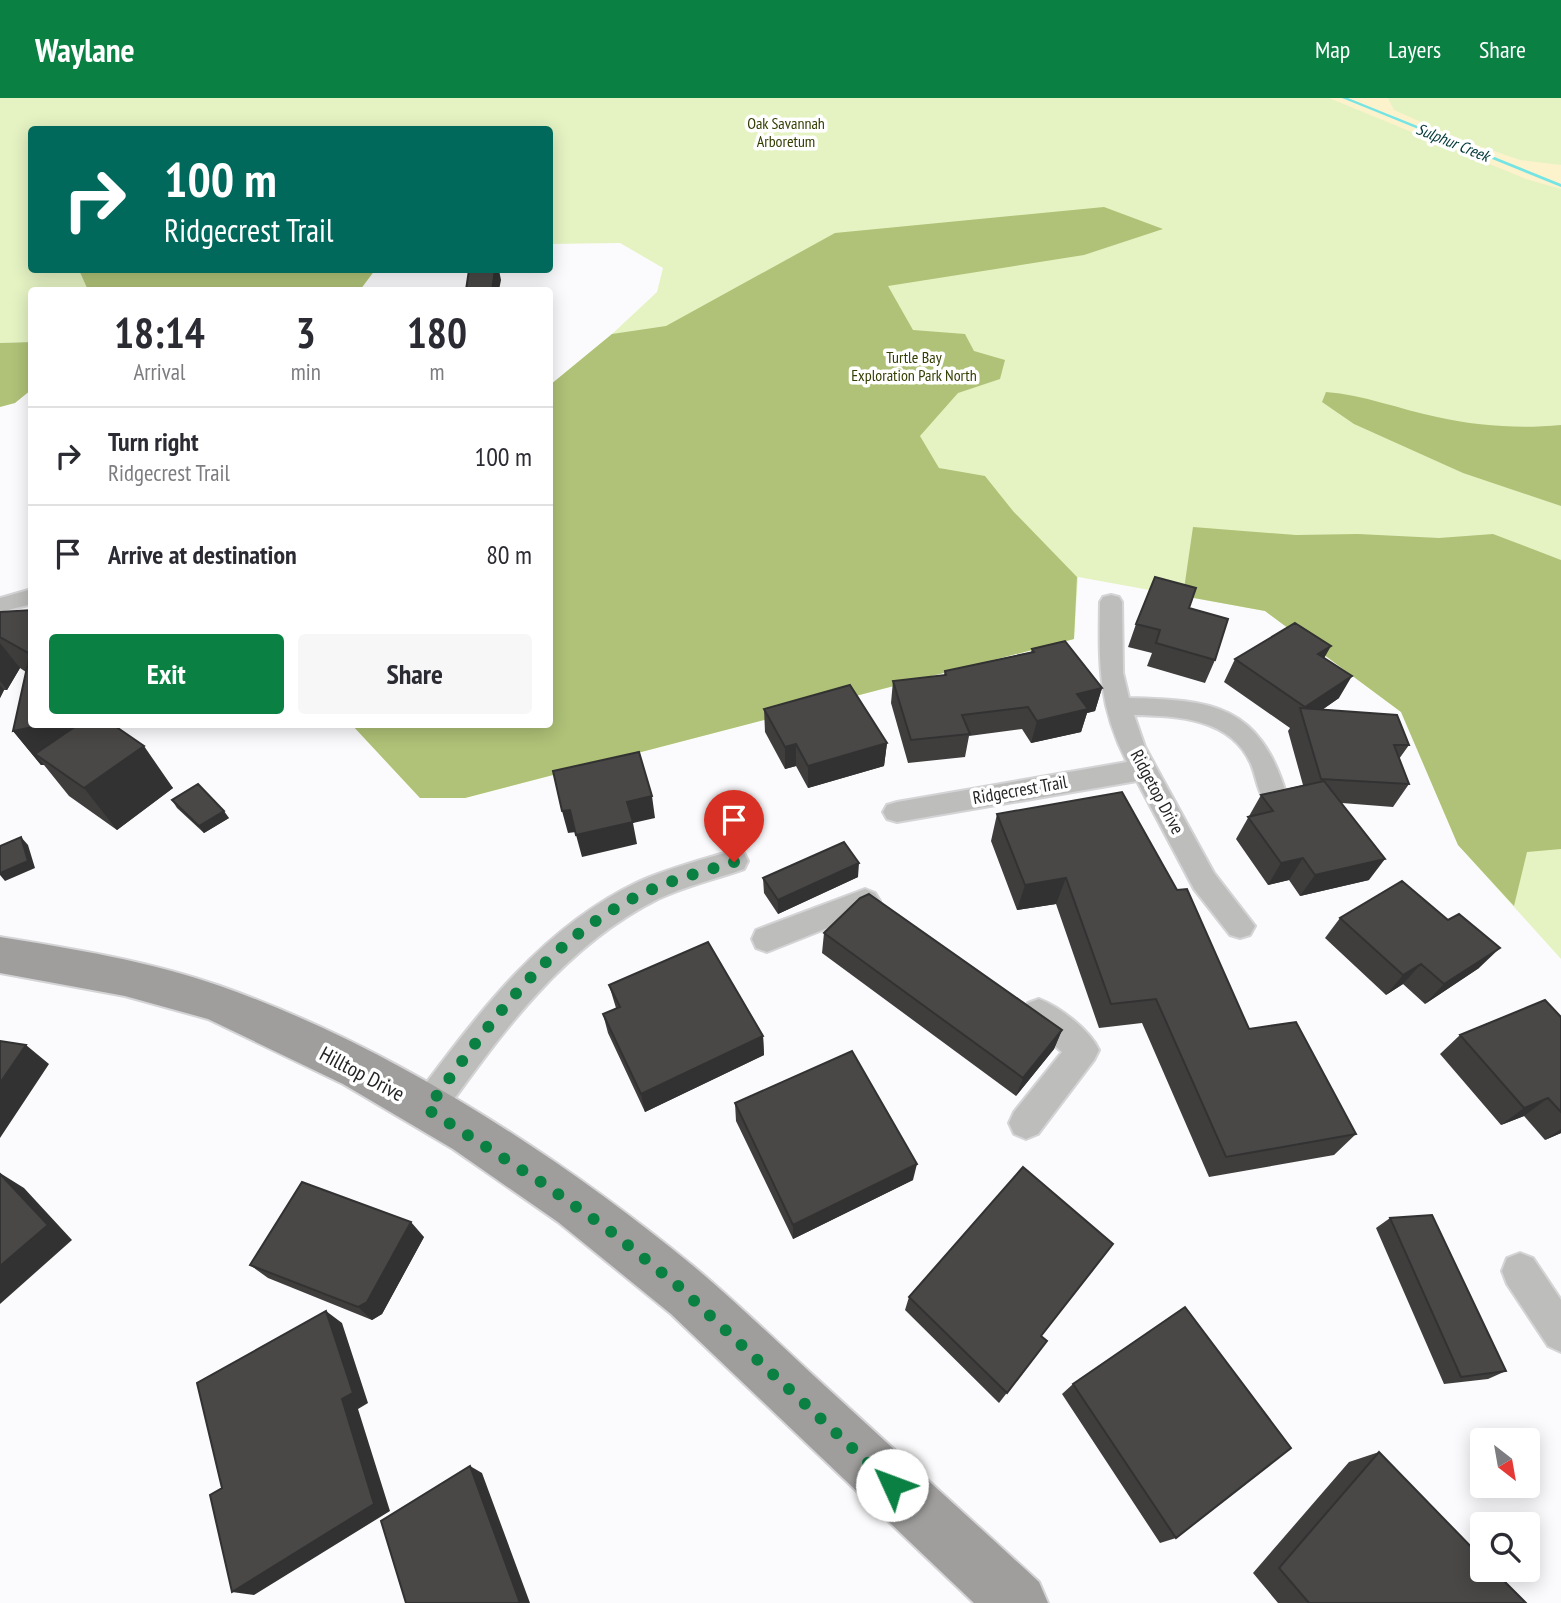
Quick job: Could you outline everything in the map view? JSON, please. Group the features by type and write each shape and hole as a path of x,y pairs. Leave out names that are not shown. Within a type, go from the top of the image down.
{"main road":[{"name":"Hilltop Drive","path":"0,955 55,963 155,986 244,1014 427,1109 544,1184 609,1230 676,1284 1018,1603"}],"street":[{"path":"0,605 28,597"},
{"name":"Ridgetop Drive","path":"1111,602 1111,673 1118,706 1142,770 1204,881 1240,926"},
{"path":"1118,706 1187,709 1221,718 1244,734 1263,758 1273,793"},
{"name":"Ridgecrest Trail","path":"897,812 1142,770"},
{"path":"427,1109 502,1009 540,965 568,942 610,912 649,890 734,862"},
{"path":"767,939 865,901"},
{"path":"1026,1124 1083,1049 1039,1013"},
{"path":"1520,1271 1561,1333"}],"green space":[{"name":"Turtle Bay Exploration Park North","path":"0,98 1561,98 1561,959 1458,845 1401,712 1265,611 1078,577 1074,639 465,798 420,798 355,728 553,728 553,383 612,334 657,292 663,268 620,243 553,244 553,126 28,126 28,273 373,273 362,287 28,287 28,342 0,343"},
{"path":"1104,207 1163,229 1084,255 888,286 913,330 965,334 974,351 1005,360 1000,379 958,393 920,436 939,468 985,476 1013,511 1077,577 1074,639 465,798 420,798 355,728 553,728 553,383 612,334 666,326 835,233"},
{"path":"80,273 373,273 362,287 87,287"},
{"path":"28,342 28,392 15,403 0,407 0,343"},
{"path":"1326,392 1468,423 1514,427 1561,425 1561,506 1463,473 1354,424 1322,402"},
{"path":"1193,527 1296,535 1358,534 1439,538 1493,534 1561,560 1561,849 1527,852 1514,906 1458,845 1401,712 1265,611 1183,596"}],"sand":[{"path":"1329,98 1388,98 1394,110 1462,140 1520,160 1561,165 1561,189 1526,179"}],"building":[{"path":"469,273 495,273 492,287 466,287"},
{"path":"1155,577 1196,588 1189,608 1228,619 1215,660 1156,643 1160,630 1136,624"},
{"path":"28,610 28,653 0,637 0,612"},
{"path":"1295,623 1331,646 1318,654 1352,676 1305,707 1235,659"},
{"path":"1065,641 1102,688 1077,694 1088,709 1037,721 1028,707 962,715 970,734 911,740 893,681 946,675 945,671 1034,652 1032,649"},
{"path":"28,663 28,728 13,731"},
{"path":"850,685 887,743 808,766 796,744 785,747 764,709"},
{"path":"1300,708 1397,715 1409,745 1394,745 1409,784 1321,779"},
{"path":"73,728 118,728 144,746 84,788 35,754"},
{"path":"639,752 652,796 627,802 633,822 576,835 570,810 562,811 553,771"},
{"path":"1324,781 1385,859 1315,875 1303,858 1281,863 1248,817 1273,811 1261,795"},
{"path":"198,784 224,811 199,826 172,800"},
{"path":"1122,792 1177,890 1187,889 1249,1029 1296,1022 1356,1134 1226,1157 1156,999 1111,1004 1066,878 1025,885 997,814"},
{"path":"21,837 28,861 0,873 0,846"},
{"path":"844,842 859,863 778,900 763,878"},
{"path":"1402,881 1448,920 1459,914 1500,948 1444,984 1421,964 1403,975 1340,918"},
{"path":"869,894 1062,1030 1023,1078 824,933 860,898"},
{"path":"708,942 763,1036 641,1094 603,1014 620,1007 609,985"},
{"path":"1545,1000 1561,1017 1561,1112 1548,1098 1524,1108 1460,1035"},
{"path":"0,1041 26,1045 0,1083"},
{"path":"852,1051 917,1164 793,1225 735,1103"},
{"path":"1023,1167 1113,1244 1041,1336 1047,1341 1007,1393 909,1297"},
{"path":"0,1174 48,1225 0,1266"},
{"path":"302,1182 411,1222 367,1302 358,1307 250,1265"},
{"path":"1432,1215 1506,1371 1461,1377 1390,1218"},
{"path":"1185,1307 1291,1448 1176,1538 1073,1384"},
{"path":"326,1311 353,1393 342,1399 374,1504 232,1592 210,1495 222,1488 197,1383"},
{"path":"1379,1452 1470,1546 1470,1582 1505,1582 1526,1603 1309,1603 1279,1568"},
{"path":"470,1466 520,1603 406,1603 381,1521"}],"waterway":[{"name":"Sulphur Creek","path":"1344,98 1561,186"}],"route":[{"path":"734,862 649,890 594,922 568,942 540,965 502,1009 427,1109 544,1184 609,1230 676,1284 892,1485"}],"park label":[{"name":"Oak Savannah Arboretum","path":"786,132"}]}
